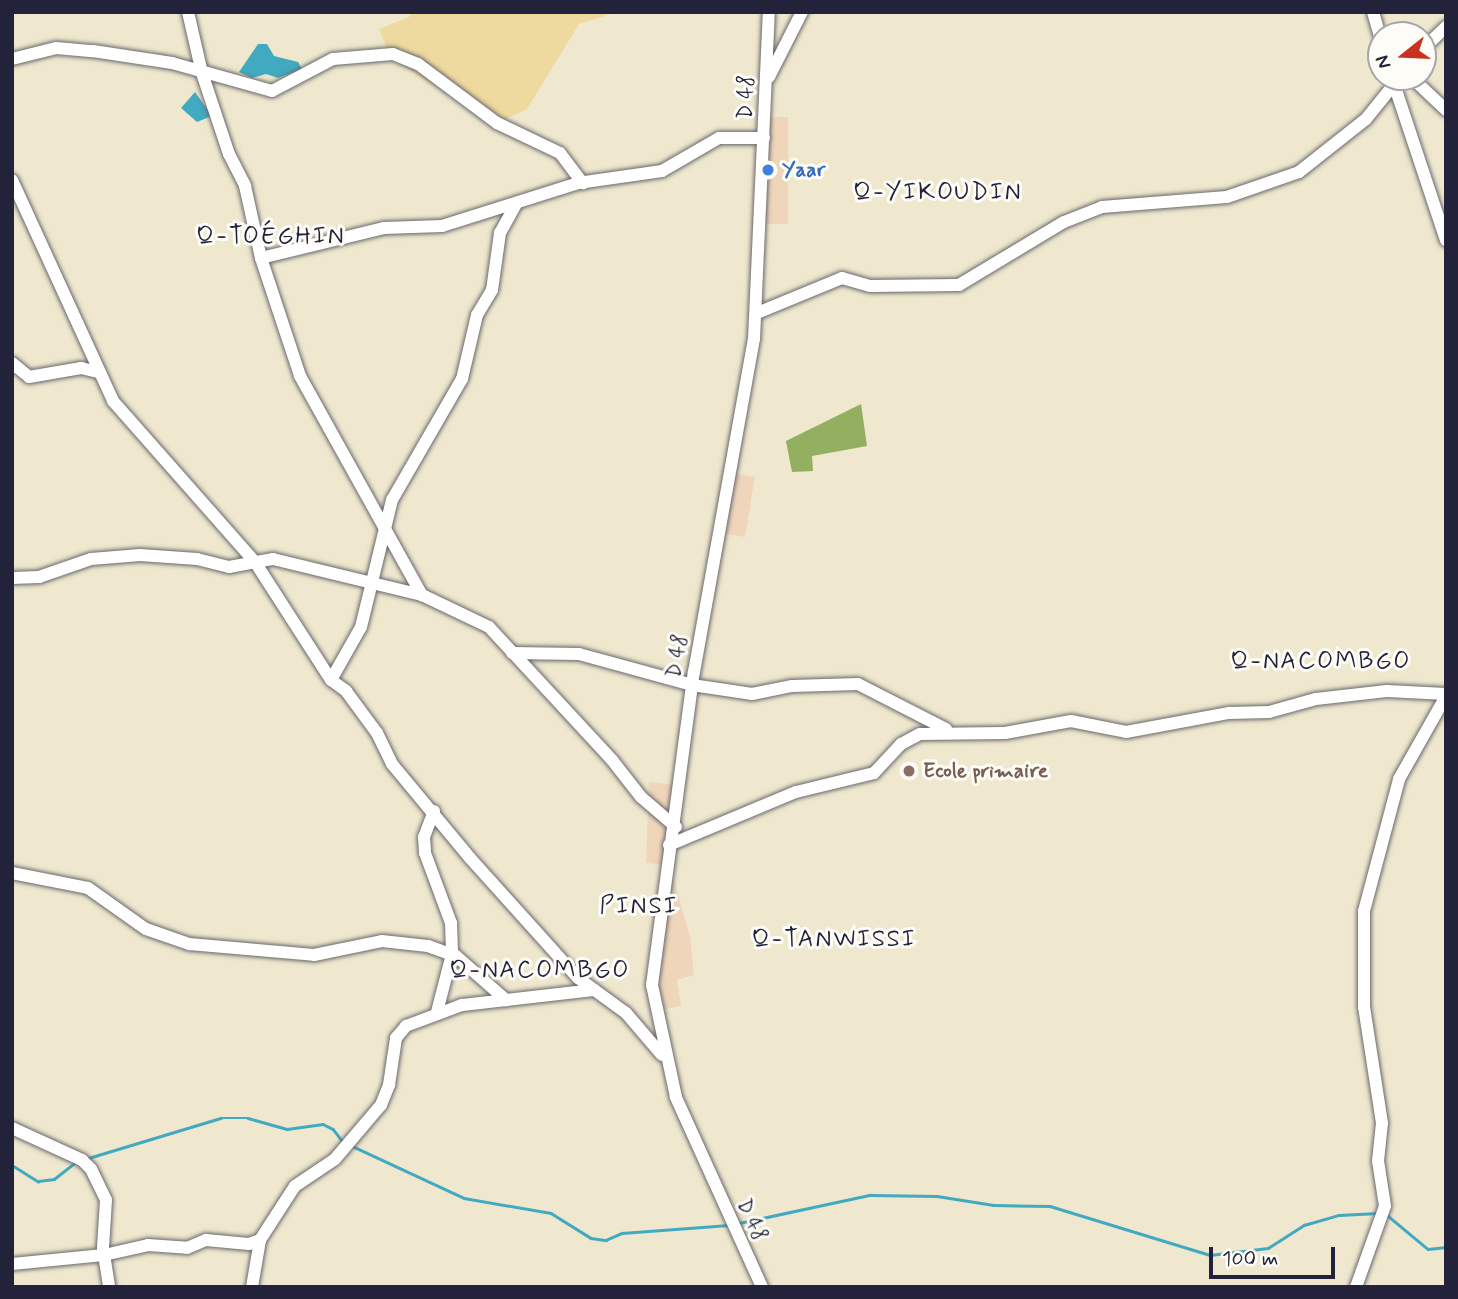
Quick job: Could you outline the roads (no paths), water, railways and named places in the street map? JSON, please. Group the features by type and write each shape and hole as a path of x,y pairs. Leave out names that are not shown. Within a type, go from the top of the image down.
{"street":[{"path":"188,12 202,73 229,154 246,186 261,258 300,376 385,524 422,595"},
{"name":"D 48","path":"762,1287 683,1114 666,1059 652,975 692,685 757,313 769,12"},
{"path":"766,83 802,12"},
{"path":"12,59 56,48 172,63 272,91 333,59 357,53 410,58 497,123 560,153 583,183"},
{"path":"757,313 842,278 870,286 959,285 1064,222 1102,207 1227,197 1299,172 1356,128 1386,91"},
{"path":"1399,91 1446,240"},
{"path":"1426,91 1446,110"},
{"path":"261,258 384,228 442,226 485,208 516,204 583,183 662,171 719,138 764,138"},
{"path":"12,180 113,401 149,446 255,562 331,680 346,691 377,733 392,764 523,919 594,990 645,1031 666,1059"},
{"path":"331,680 361,627 374,586 392,500 462,379 477,316 492,290 500,233 516,204"},
{"path":"12,363 29,377 72,369 98,372"},
{"path":"12,578 39,577 91,559 140,555 197,559 229,567 273,559 374,586 422,595 481,621 671,826 692,831"},
{"path":"512,653 579,654 692,685 752,694 792,686 858,684 949,730"},
{"path":"668,845 692,831 796,792 874,773 901,744 920,734 949,730 1005,733 1071,721 1126,732 1229,713 1269,712 1316,699 1387,691 1446,695 1399,779 1364,911 1364,1007 1382,1123 1378,1161 1385,1206 1356,1287"},
{"path":"433,811 424,837 425,853 451,923 452,954 437,1012"},
{"path":"12,873 88,888 146,929 189,944 314,955 361,944 402,941 452,954 506,1000"},
{"path":"252,1287 260,1240 295,1186 335,1159 381,1105 389,1085 396,1038 417,1018 506,1000 594,990"},
{"path":"12,1128 82,1160 92,1169 106,1200 104,1255 109,1287"},
{"path":"12,1264 104,1255 148,1245 187,1248 206,1240 249,1244 260,1240"}],"water":[{"path":"258,44 267,44 274,56 298,62 302,69 278,78 266,74 252,78 239,72"},
{"path":"195,92 212,116 197,122 181,108"}],"waterway":[{"path":"85,1159 221,1118 248,1118 287,1129 323,1124 333,1129 343,1142"},
{"path":"352,1146 464,1198 551,1213 591,1238 606,1240 622,1233 729,1225"},
{"path":"12,1165 38,1181 54,1179 76,1162"},
{"path":"739,1223 870,1195 937,1196 993,1205 1050,1206 1210,1255 1268,1248 1304,1225 1339,1215 1378,1213"},
{"path":"1387,1215 1428,1249 1446,1247"}],"place":[{"name":"Yaar","path":"768,170"},
{"name":"Ecole primaire","path":"909,771"}],"district":[{"name":"Q-YIKOUDIN","path":"938,193"},
{"name":"Q-TOÉGHIN","path":"271,237"},
{"name":"Q-NACOMBGO","path":"1321,662"},
{"name":"PINSI","path":"639,907"},
{"name":"Q-TANWISSI","path":"834,940"},
{"name":"Q-NACOMBGO","path":"540,971"}]}
